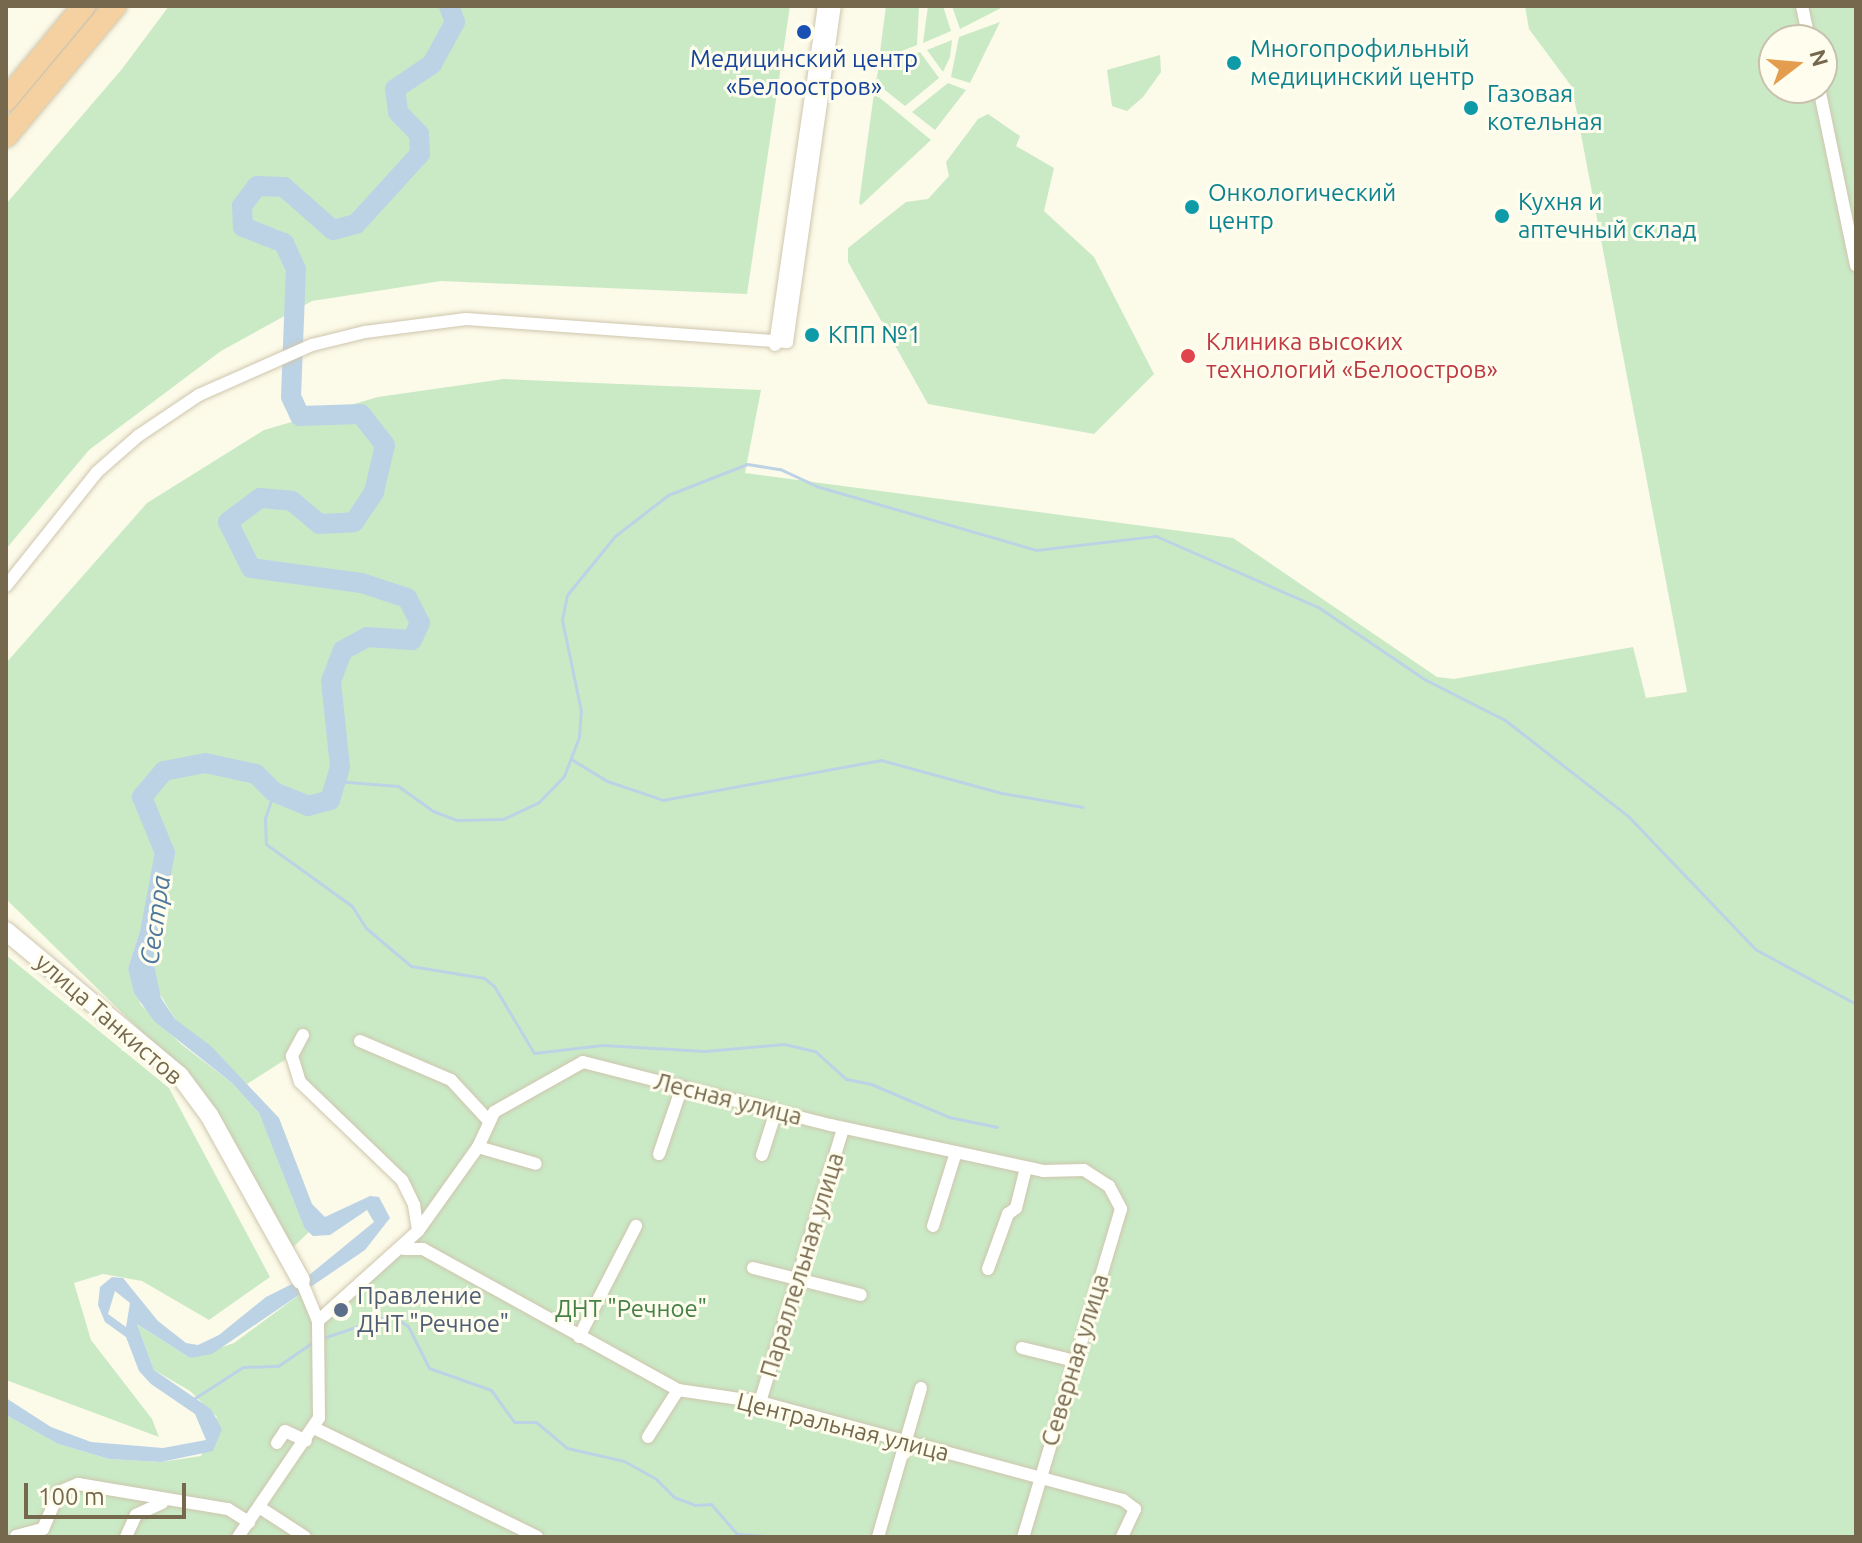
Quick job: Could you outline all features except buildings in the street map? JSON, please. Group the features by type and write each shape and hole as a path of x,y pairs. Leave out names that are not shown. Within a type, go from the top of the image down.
{"highway":[{"path":"6,100 84,6"},
{"path":"6,136 115,6"}],"street":[{"path":"775,345 824,6"},
{"path":"6,586 97,472 199,395 269,361 312,345 365,332 466,319 775,345 787,342 835,6"},
{"path":"1822,104 1856,265"},
{"name":"улица Танкистов","path":"6,931 180,1076 209,1115 304,1285"},
{"path":"303,1035 292,1056 300,1082 402,1180 414,1205 418,1231"},
{"path":"318,1321 327,1307 404,1249 478,1147 488,1120 451,1080 360,1041"},
{"name":"Лесная улица","path":"488,1120 503,1106 538,1092 559,1072 583,1062 843,1128 1026,1168 1084,1170 1109,1186"},
{"path":"659,1154 682,1087"},
{"path":"762,1155 776,1111"},
{"name":"Параллельная улица","path":"760,1402 843,1128"},
{"path":"478,1147 536,1164"},
{"path":"933,1226 956,1152"},
{"path":"988,1269 1008,1214 1016,1208 1026,1168"},
{"name":"Северная улица","path":"1023,1537 1121,1209 1109,1186"},
{"path":"579,1337 636,1226"},
{"name":"Центральная улица","path":"404,1249 423,1249 678,1390 760,1402 1131,1504 1133,1514 1122,1537"},
{"path":"753,1268 861,1295"},
{"path":"238,1537 314,1428 319,1402 318,1321 304,1285"},
{"path":"1022,1348 1075,1361"},
{"path":"878,1537 921,1388"},
{"path":"648,1437 678,1390"},
{"path":"314,1428 537,1537"},
{"path":"277,1443 285,1431 306,1441"},
{"path":"16,1536 43,1529 53,1502 68,1486 228,1509 249,1522"},
{"path":"126,1537 136,1515 169,1502"},
{"path":"259,1507 305,1537"}],"green space":[{"path":"169,6 790,6 747,294 441,281 312,301 221,351 89,450 6,549 6,204 122,69"},
{"path":"886,6 919,6 917,45 879,60"},
{"path":"928,6 943,6 951,31 923,43"},
{"path":"952,6 1005,6 960,29"},
{"name":"ДНТ \"Речное\"","path":"1525,6 1856,6 1856,1537 6,1537 6,1415 58,1444 109,1459 161,1462 201,1456 217,1417 190,1391 154,1370 137,1324 190,1358 234,1343 303,1292 317,1323 416,1234 402,1180 321,1104 291,1056 247,1084 175,1019 155,986 154,947 143,921 128,968 141,1005 181,1044 232,1083 259,1113 309,1232 288,1252 149,1039 6,899 6,663 147,503 264,430 378,397 504,379 761,390 745,473 1233,538 1437,677 1454,679 1633,647 1646,698 1687,692 1572,87 1529,29"},
{"path":"1000,22 970,83 951,77 959,37"},
{"path":"952,40 950,57 943,72 927,50"},
{"path":"920,52 939,78 905,106 876,83 878,70"},
{"path":"1160,55 1161,72 1143,97 1127,111 1112,106 1107,70"},
{"path":"948,83 966,90 935,130 912,112"},
{"path":"874,93 931,140 861,205 859,203"},
{"path":"988,114 1020,136 1016,146 1054,168 1044,211 1094,257 1154,374 1094,434 928,404 848,262 848,248 906,202 928,199 949,176 946,162 978,119"},
{"path":"6,955 169,1088 270,1277 209,1320 142,1281 103,1274 74,1283 91,1340 152,1419 159,1437 6,1380"}],"water":[{"path":"143,921 159,923 153,960 161,998 175,1019 211,1046 279,1118 312,1204 325,1217 370,1196 379,1197 390,1218 365,1250 212,1354 190,1358 137,1324 154,1370 211,1409 222,1429 213,1451 161,1462 109,1459 58,1444 6,1415 6,1398 51,1427 91,1442 163,1448 206,1440 195,1414 151,1384 139,1371 126,1337 105,1322 98,1305 100,1287 112,1277 123,1278 158,1321 186,1343 198,1345 219,1335 266,1297 308,1276 374,1222 367,1210 330,1235 313,1236 305,1229 259,1113 232,1083 154,1021 134,993 128,968","holes":["115,1291 130,1303 126,1327 108,1314"]}],"waterway":[{"name":"Сестра","path":"147,948 165,853 142,797 164,771 205,763 256,774 274,792 308,806 330,800 340,767 331,681 343,650 367,637 412,640 420,623 407,598 361,583 251,568 228,522 260,498 292,501 319,524 354,522 374,492 385,445 361,414 300,416 291,397 296,269 284,243 243,227 242,206 257,186 284,187 333,230 356,224 420,154 419,134 398,112 395,89 432,64 455,22 449,6"},
{"path":"336,781 398,786 433,811 456,820 503,819 538,803 564,776 579,737 581,711 562,620 567,595 615,536 668,495 747,464 780,469 816,486 1036,550 1156,536 1318,607 1426,680 1505,720 1629,817 1755,949 1856,1004"},
{"path":"571,759 607,781 663,800 881,760 1002,793 1083,807"},
{"path":"274,792 265,818 266,844 352,906 366,928 411,966 484,978 494,986 534,1053 603,1045 705,1051 784,1044 815,1051 846,1079 871,1084 949,1117 997,1127"},
{"path":"320,1339 391,1315 408,1326 429,1368 491,1390 514,1422 536,1422 567,1448 624,1461 656,1479 674,1497 695,1505 711,1504 737,1534 781,1537"},
{"path":"195,1398 243,1367 278,1366 313,1342"}],"place":[{"name":"Медицинский центр «Белоостров»","path":"804,32"},
{"name":"Многопрофильный медицинский центр","path":"1234,63"},
{"name":"Газовая котельная","path":"1471,108"},
{"name":"Онкологический центр","path":"1192,207"},
{"name":"Кухня и аптечный склад","path":"1502,216"},
{"name":"КПП №1","path":"812,335"},
{"name":"Клиника высоких технологий «Белоостров»","path":"1188,356"},
{"name":"Правление ДНТ \"Речное\"","path":"341,1310"}]}
